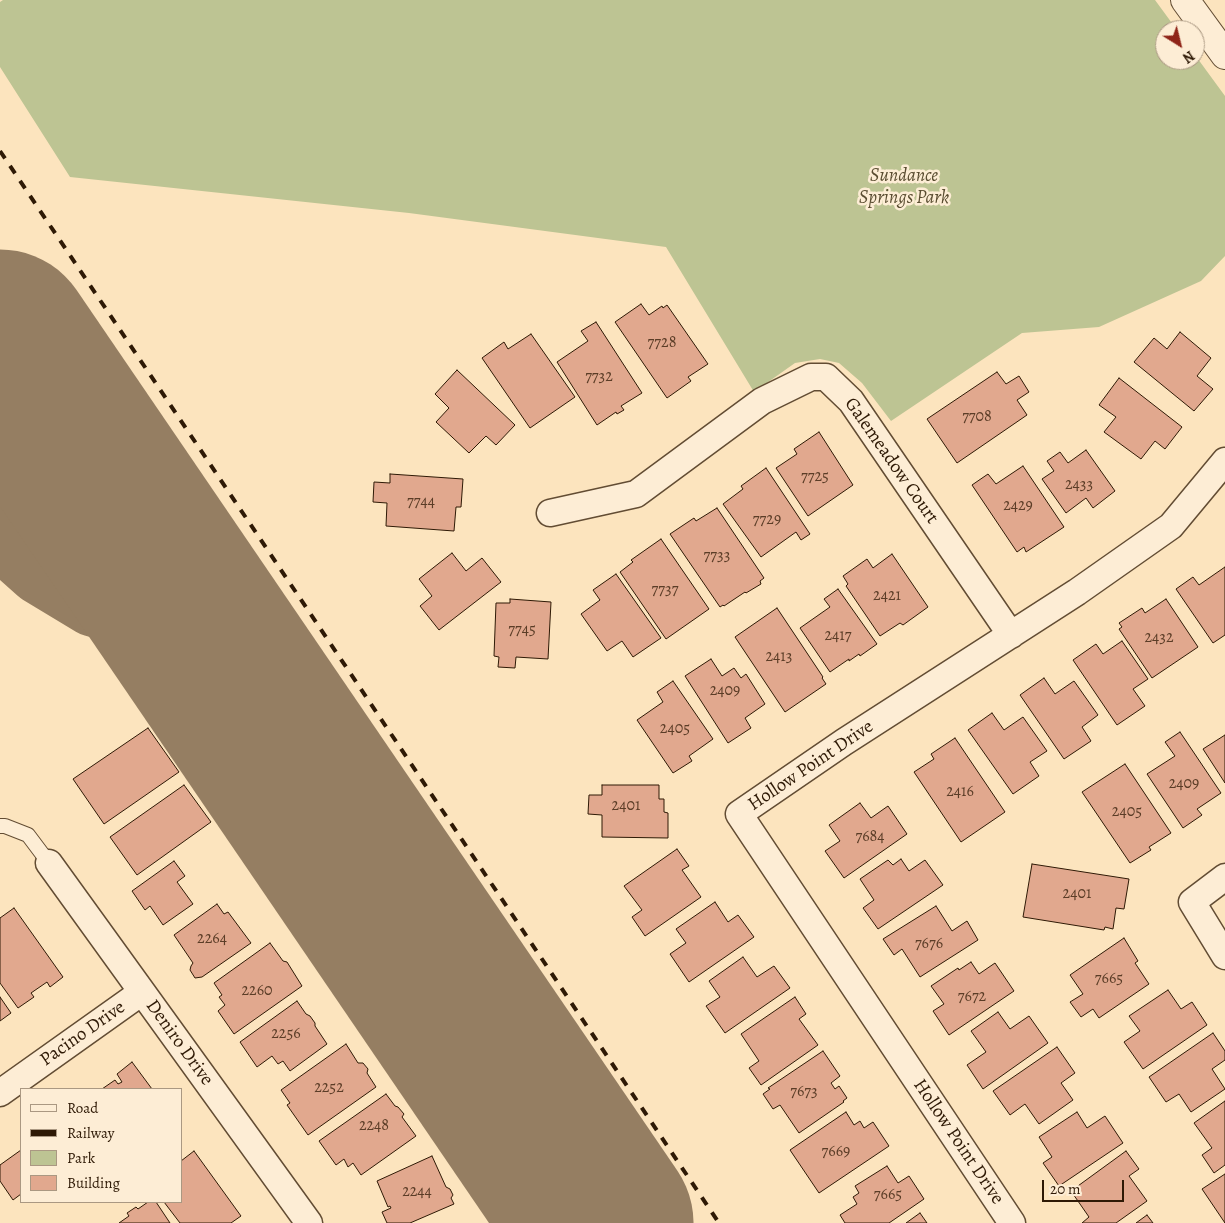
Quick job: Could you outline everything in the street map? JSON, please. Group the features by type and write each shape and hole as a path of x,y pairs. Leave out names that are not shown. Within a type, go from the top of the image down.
{"street":[{"path":"1193,3 1225,55"},
{"name":"Galemeadow Court","path":"550,513 636,494 762,401 811,377 826,377 851,401 1011,635"},
{"name":"Hollow Point Drive","path":"1012,1223 739,814 844,742 1077,592 1172,526 1225,460"},
{"name":"Deniro Drive","path":"49,863 309,1223"},
{"path":"1225,877 1192,902 1225,956"},
{"name":"Pacino Drive","path":"0,1092 142,992"}],"lane":[{"path":"0,826 5,826 28,835 49,863"}],"green space":[{"name":"Sundance Springs Park","path":"3,0 1155,0 1170,20 1155,20 1155,70 1205,69 1225,96 1225,256 1201,281 1099,327 1022,333 891,421 862,383 839,363 820,359 795,363 754,392 666,247 409,213 70,177 0,67 0,2"}],"building":[{"path":"641,304 649,315 662,306 663,308 667,305 708,364 688,377 691,381 667,398 615,322"},
{"path":"596,322 642,393 621,406 624,410 617,414 616,412 597,425 557,362 588,341 581,331"},
{"path":"1180,332 1211,358 1197,376 1213,389 1194,411 1134,362 1154,338 1167,349"},
{"path":"531,334 575,397 530,428 482,358 504,342 508,349"},
{"path":"457,370 515,425 496,445 486,436 469,453 436,422 449,408 435,394"},
{"path":"997,372 1006,384 1019,376 1029,392 1017,400 1027,415 957,463 927,419"},
{"path":"1119,378 1182,427 1165,449 1155,441 1141,459 1104,432 1116,417 1099,405"},
{"path":"819,432 853,485 808,516 776,468 797,454 794,449"},
{"path":"1086,450 1115,491 1093,508 1086,498 1066,513 1042,479 1054,471 1047,461 1060,452 1068,463"},
{"path":"1023,466 1064,527 1026,552 1024,547 1017,552 972,485 988,474 996,484"},
{"path":"766,468 810,534 801,540 796,532 761,557 723,504 743,489 741,486"},
{"path":"390,474 463,479 461,507 456,507 454,531 386,526 387,503 373,502 374,482 390,483"},
{"path":"717,508 764,578 760,581 761,584 720,607 670,534 694,518 696,521"},
{"path":"661,539 709,609 666,639 620,572 633,562 631,560"},
{"path":"452,553 466,571 482,558 501,582 439,630 420,606 432,596 419,579"},
{"path":"892,554 928,607 903,625 900,623 880,636 846,586 848,584 843,576 867,559 873,568"},
{"path":"1225,567 1225,635 1213,643 1176,589 1193,577 1199,585"},
{"path":"616,574 661,638 633,657 622,641 607,651 581,614 600,600 593,590"},
{"path":"838,589 877,644 860,656 859,654 849,661 849,659 830,672 800,628 830,607 824,599"},
{"path":"510,599 551,602 548,659 516,657 515,668 498,667 499,657 494,656 496,603 510,603"},
{"path":"1166,599 1198,647 1152,678 1119,629 1122,627 1119,623 1142,608 1145,613"},
{"path":"777,608 826,684 785,712 735,637"},
{"path":"1122,641 1148,679 1133,689 1145,706 1117,725 1073,660 1096,644 1103,654"},
{"path":"711,659 722,676 734,668 741,678 746,674 765,704 745,718 751,728 728,743 685,676"},
{"path":"1044,678 1055,694 1074,681 1098,715 1082,727 1091,741 1064,759 1020,695"},
{"path":"673,681 713,739 689,756 692,761 673,773 637,720 663,702 657,692"},
{"path":"992,713 1004,730 1023,717 1047,751 1030,762 1039,776 1013,794 968,730"},
{"path":"148,728 179,772 104,824 73,779"},
{"path":"1180,732 1221,793 1197,809 1202,815 1183,828 1147,774 1175,756 1165,742"},
{"path":"1225,735 1225,783 1203,749"},
{"path":"955,738 1005,812 961,842 914,772 934,759 931,754"},
{"path":"1125,764 1171,833 1149,847 1151,850 1130,863 1082,792"},
{"path":"184,785 211,822 137,875 110,837"},
{"path":"602,785 659,785 659,799 664,799 664,812 668,813 668,838 602,837 602,815 588,814 589,795 602,795"},
{"path":"860,803 871,818 888,806 907,834 844,878 825,851 840,841 829,825"},
{"path":"677,849 689,866 682,870 701,897 645,936 632,917 642,910 624,886"},
{"path":"901,859 909,871 925,860 943,885 878,929 863,908 874,900 860,879 888,860 893,865"},
{"path":"174,861 185,876 177,882 193,904 163,925 150,906 145,910 132,891"},
{"path":"1032,864 1129,879 1124,909 1116,908 1113,929 1105,927 1104,930 1023,917"},
{"path":"715,902 728,922 738,915 754,937 689,982 670,954 686,943 676,929"},
{"path":"217,904 224,914 228,912 251,943 202,977 195,978 190,970 193,963 174,935"},
{"path":"936,906 952,931 967,921 978,940 920,977 902,949 894,955 883,939"},
{"path":"14,908 63,977 50,987 47,982 31,993 34,997 18,1008 0,983 0,918"},
{"path":"1124,938 1138,961 1135,963 1149,984 1099,1018 1093,1009 1081,1017 1070,1002 1083,994 1070,975"},
{"path":"270,943 283,961 287,962 302,986 234,1034 218,1011 225,1005 219,997 222,995 214,983"},
{"path":"743,957 757,977 774,966 790,988 725,1033 706,1006 720,997 709,981"},
{"path":"971,962 979,974 995,963 1014,991 949,1035 933,1011 944,1004 931,986 958,968 959,970"},
{"path":"1168,990 1181,1009 1192,1002 1207,1025 1143,1069 1124,1042 1140,1031 1129,1016"},
{"path":"0,997 11,1013 0,1021"},
{"path":"795,997 806,1014 799,1019 818,1045 761,1085 749,1068 759,1061 741,1034"},
{"path":"297,1001 315,1023 327,1044 290,1071 283,1061 278,1064 272,1056 257,1067 240,1042"},
{"path":"998,1012 1010,1029 1029,1016 1048,1043 983,1089 967,1065 986,1052 971,1031"},
{"path":"1213,1033 1225,1051 1225,1060 1212,1069 1225,1089 1191,1112 1179,1094 1166,1102 1149,1077"},
{"path":"346,1044 358,1063 363,1063 368,1069 367,1073 376,1087 308,1135 287,1105 290,1103 281,1090"},
{"path":"1057,1047 1075,1073 1061,1083 1073,1100 1039,1124 1025,1104 1010,1115 993,1091"},
{"path":"823,1051 840,1076 831,1083 835,1089 839,1086 847,1098 799,1133 780,1105 773,1109 763,1094 770,1089 768,1088"},
{"path":"132,1062 151,1088 103,1088 115,1080 118,1084 122,1082 117,1074"},
{"path":"386,1094 404,1114 402,1117 416,1136 361,1175 353,1163 348,1167 344,1159 336,1165 319,1141"},
{"path":"1225,1101 1225,1165 1214,1173 1202,1155 1212,1148 1194,1123"},
{"path":"846,1112 854,1125 860,1121 864,1128 873,1122 889,1146 819,1193 790,1150"},
{"path":"1077,1112 1087,1128 1105,1116 1123,1143 1059,1186 1043,1163 1052,1157 1039,1137"},
{"path":"20,1151 20,1195 13,1200 0,1181 0,1165"},
{"path":"194,1151 241,1216 231,1223 180,1223 165,1203 182,1203 182,1160"},
{"path":"1126,1151 1139,1169 1129,1176 1147,1201 1116,1223 1082,1223 1089,1217 1071,1191"},
{"path":"432,1156 446,1187 450,1189 453,1195 451,1198 454,1204 410,1223 387,1223 382,1212 391,1208 390,1206 388,1207 377,1181"},
{"path":"887,1166 898,1183 909,1176 924,1199 889,1223 845,1223 840,1215 857,1204 853,1197 859,1193 855,1186"},
{"path":"1225,1174 1225,1223 1202,1189"},
{"path":"147,1203 157,1203 170,1223 119,1223 129,1216 127,1213 136,1207 138,1209"},
{"path":"920,1213 927,1223 906,1223"},
{"path":"1147,1215 1153,1223 1136,1223"}],"taxiway":[{"path":"0,528 5,535 42,568 95,600 140,613 183,610"}],"runway":[{"path":"0,342 601,1223"}],"railway":[{"path":"0,151 719,1223"}]}
